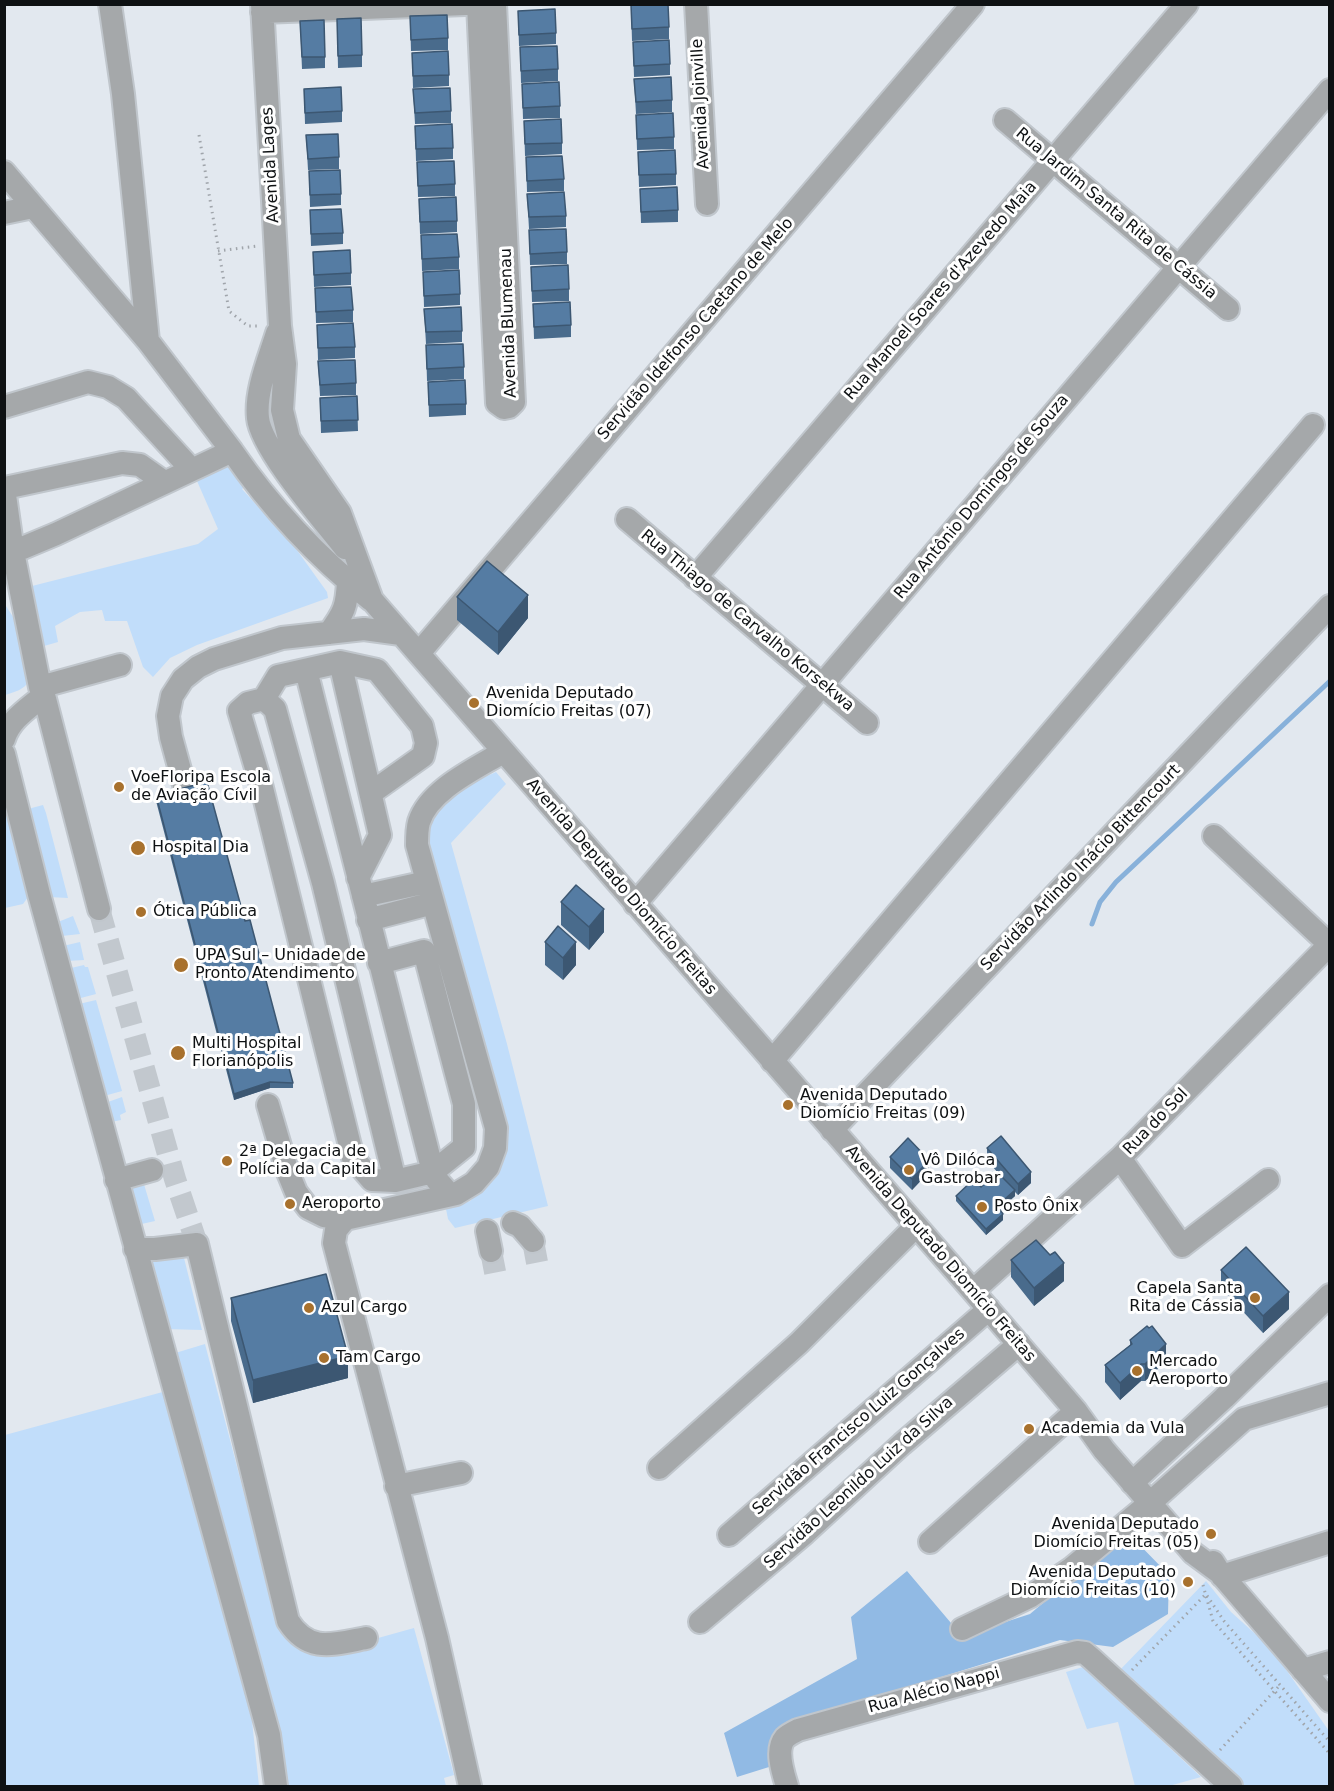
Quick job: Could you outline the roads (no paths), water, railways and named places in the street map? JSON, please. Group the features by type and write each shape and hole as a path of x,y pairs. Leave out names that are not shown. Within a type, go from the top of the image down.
{"street":[{"path":"110,4 123,94 136,310 148,341 252,480 294,530 354,574 372,600 401,634"},
{"path":"262,8 465,4"},
{"name":"Avenida Blumenau","path":"478,4 497,403 504,408 514,402 495,4"},
{"name":"Avenida Joinville","path":"696,4 707,204"},
{"name":"Servidão Idelfonso Caetano de Melo","path":"418,653 974,4"},
{"name":"Rua Manoel Soares d'Azevedo Maia","path":"696,578 1187,4"},
{"name":"Avenida Lages","path":"262,8 280,326 285,364 282,410 289,440 340,513 354,574"},
{"name":"Rua Antônio Domingos de Souza","path":"635,904 1329,90"},
{"name":"Rua Jardim Santa Rita de Cássia","path":"1005,120 1228,309"},
{"path":"4,172 33,207 136,310"},
{"path":"4,213 33,207"},
{"path":"4,407 88,381 108,387 126,398 191,469"},
{"path":"772,1061 1313,425"},
{"path":"13,552 232,451"},
{"path":"99,909 42,691 13,552 4,488 122,463 140,465 164,482"},
{"name":"Rua Thiago de Carvalho Korsekwa","path":"627,519 867,723"},
{"path":"329,633 342,616 348,602 354,574"},
{"name":"Servidão Arlindo Inácio Bittencourt","path":"832,1130 1329,606"},
{"path":"189,803 171,737 168,716 172,696 183,679 198,667 214,659 282,638 364,629 401,634"},
{"name":"Avenida Deputado Diomício Freitas","path":"401,634 1076,1411 1112,1443 1136,1479 1154,1499 1193,1553 1221,1574 1329,1701"},
{"path":"340,662 380,835 360,886"},
{"path":"371,793 423,756 426,743 422,726 376,670 340,662 278,676 264,699 248,703 239,711 262,788 353,1158 372,1180 395,1181 433,1172 464,1147 464,1104 424,951 379,963"},
{"path":"5,734 15,718 42,691 120,665"},
{"path":"306,670 433,1172 450,1195"},
{"path":"264,699 275,709 323,883 395,1181"},
{"path":"268,1105 287,1170 296,1192 308,1208 324,1216 345,1219 456,1194 474,1183 488,1167 495,1148 496,1128 417,845 418,824 426,806 442,790 503,752"},
{"path":"4,754 10,796 39,894 269,1734 276,1786"},
{"path":"1214,836 1329,945"},
{"path":"360,886 430,893"},
{"path":"368,920 430,893"},
{"name":"Rua do Sol","path":"973,1291 1120,1158 1329,945"},
{"path":"1120,1158 1182,1246 1268,1180"},
{"path":"116,1180 152,1170"},
{"path":"345,1219 336,1230 334,1243 437,1638 470,1786"},
{"path":"513,1223 520,1226 533,1241"},
{"path":"659,1468 799,1343 916,1226"},
{"path":"135,1249 197,1244 288,1621 303,1639 314,1644 326,1645 366,1638"},
{"path":"1136,1479 1224,1398 1329,1295"},
{"name":"Servidão Francisco Luiz Gonçalves","path":"729,1535 989,1310"},
{"name":"Servidão Leonildo Luiz da Silva","path":"700,1622 805,1533 902,1444 1019,1344"},
{"path":"962,1629 1008,1609 1049,1585 1154,1499 1244,1419 1329,1393"},
{"path":"1224,1398 1244,1419"},
{"path":"930,1542 1076,1411"},
{"path":"396,1486 460,1473"},
{"path":"1221,1574 1329,1542"},
{"name":"Rua Alécio Nappi","path":"787,1786 781,1761 781,1748 785,1738 798,1730 1077,1652 1085,1653 1223,1785"},
{"path":"1303,1670 1329,1662"}],"waterway":[{"path":"1092,924 1100,902 1116,882 1330,681"}],"tunnel":[{"path":"99,909 175,1179 197,1244"},
{"path":"533,1241 539,1273"},
{"path":"491,1251 497,1282"}],"place":[{"name":"Avenida Deputado Diomício Freitas (07)","path":"474,703"},
{"name":"VoeFloripa Escola de Aviação Cívil","path":"119,787"},
{"name":"Hospital Dia","path":"138,848"},
{"name":"Ótica Pública","path":"141,912"},
{"name":"UPA Sul – Unidade de Pronto Atendimento","path":"181,965"},
{"name":"Multi Hospital Florianópolis","path":"178,1053"},
{"name":"Avenida Deputado Diomício Freitas (09)","path":"788,1105"},
{"name":"2ª Delegacia de Polícia da Capital","path":"227,1161"},
{"name":"Vô Dilóca Gastrobar","path":"909,1170"},
{"name":"Aeroporto","path":"290,1204"},
{"name":"Posto Ônix","path":"982,1207"},
{"name":"Capela Santa Rita de Cássia","path":"1255,1298"},
{"name":"Azul Cargo","path":"309,1308"},
{"name":"Tam Cargo","path":"324,1358"},
{"name":"Mercado Aeroporto","path":"1137,1371"},
{"name":"Academia da Vula","path":"1029,1429"},
{"name":"Avenida Deputado Diomício Freitas (05)","path":"1211,1534"},
{"name":"Avenida Deputado Diomício Freitas (10)","path":"1188,1582"}]}
